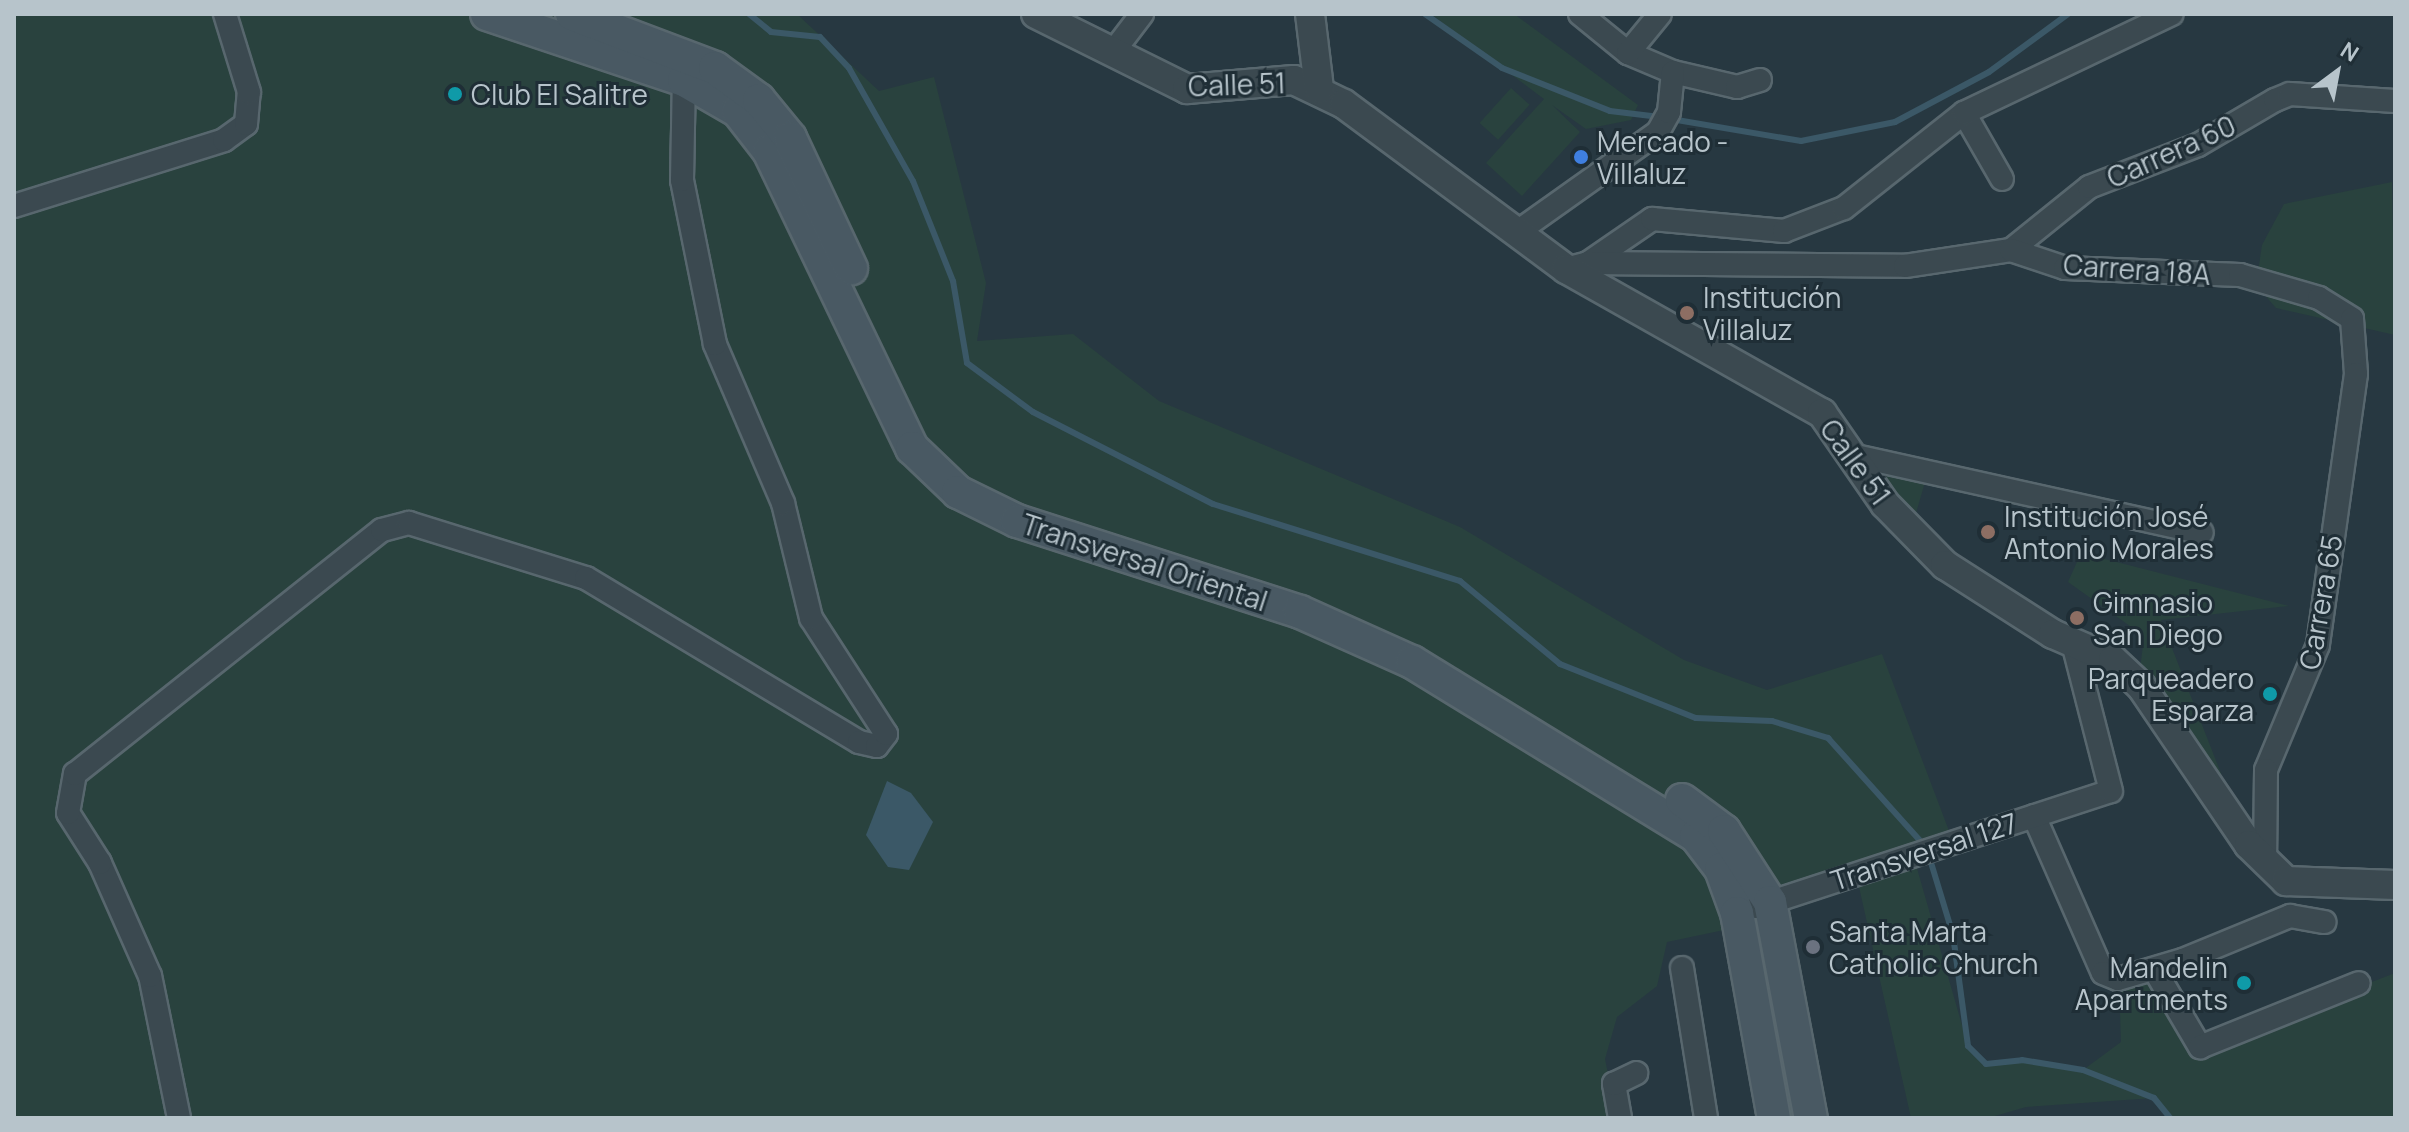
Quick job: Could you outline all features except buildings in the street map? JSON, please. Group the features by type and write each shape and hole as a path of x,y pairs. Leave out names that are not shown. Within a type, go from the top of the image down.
{"main road":[{"name":"Transversal Oriental","path":"487,14 684,80 738,111 769,151 905,435 935,475 1017,521 1300,612 1412,662 1696,836 1721,869 1737,913 1774,1118"},
{"name":"Transversal Oriental","path":"572,14 715,68 775,117 801,159 924,431 981,485 1287,586 1427,647 1691,805 1734,843 1770,902 1811,1118"}],"street":[{"path":"14,206 224,140 246,124 249,92 225,14"},
{"name":"Calle 51","path":"1036,14 1187,89 1294,80 1319,88 1516,233 1792,392 1822,413 1856,456 1885,504 1945,565 2073,643 2113,660 2141,686 2265,864 2297,886 2395,885"},
{"path":"1113,52 1142,14"},
{"path":"1310,14 1319,88"},
{"path":"1580,14 1628,53 1673,72 1737,87 1760,80"},
{"path":"1628,53 1660,14"},
{"path":"1577,266 1652,219 1784,231 1844,208 1964,113 2172,14"},
{"path":"1516,233 1658,132 1669,112 1673,72"},
{"path":"179,1118 150,976 100,863 68,813 75,774 382,530 409,523 586,578 697,638 859,742 877,746 886,734 811,618 783,503 715,344 681,167 684,80"},
{"name":"Carrera 60","path":"2011,250 2089,187 2198,145 2290,94 2395,101"},
{"path":"1964,113 2002,179"},
{"name":"Carrera 18A","path":"1577,266 1905,266 2011,250 2065,268 2240,275 2319,298 2352,319 2358,333"},
{"name":"Carrera 65","path":"2265,864 2266,770 2318,645 2358,333"},
{"path":"1856,456 2202,533"},
{"name":"Transversal 127","path":"1737,913 1988,827 2111,791 2073,643"},
{"path":"2034,816 2103,973 2118,979 2154,969 2290,916 2324,922"},
{"path":"1682,968 1706,1118"},
{"path":"2154,969 2200,1047 2359,983"},
{"path":"1620,1118 1614,1084 1637,1073"}],"green space":[{"path":"14,14 797,14 879,91 934,77 986,283 977,341 1073,334 1159,401 1460,527 1684,660 1767,690 1882,654 1954,844 1914,858 1968,1046 1986,1064 2022,1060 2083,1070 2121,1042 2119,981 2148,976 2199,1049 2395,973 2395,1118 2170,1118 2154,1098 2026,1107 1988,1118 1911,1118 1857,878 1767,921 1667,942 1657,986 1617,1017 1605,1059 1617,1118 14,1118"},
{"path":"1431,14 1514,14 1638,105 1631,120 1586,129 1552,105 1580,132 1522,196 1486,163 1544,99"},
{"path":"1511,88 1530,105 1498,140 1480,123"},
{"path":"2392,182 2395,335 2276,308 2256,285 2262,245 2284,204"},
{"path":"1877,472 1925,482 1912,527"},
{"path":"2081,553 2289,606 2161,620 2240,822 2140,670 2144,636 2068,582"}],"water":[{"path":"887,781 911,793 933,822 909,870 888,867 866,835"}],"waterway":[{"path":"749,14 771,32 820,37 849,68 913,181 953,281 967,363 1033,412 1213,504 1460,581 1560,664 1696,718 1772,721 1828,738 1925,846"},
{"path":"1425,14 1502,68 1610,111 1660,117"},
{"path":"1671,119 1801,141 1895,122 1989,72 2068,14"},
{"path":"1929,856 1953,935 1968,1046 1986,1064 2022,1060 2083,1070 2154,1098 2170,1118"}],"place":[{"name":"Club El Salitre","path":"455,94"},
{"name":"Mercado - Villaluz","path":"1581,157"},
{"name":"Institución Villaluz","path":"1687,313"},
{"name":"Institución José Antonio Morales","path":"1988,532"},
{"name":"Gimnasio San Diego","path":"2077,618"},
{"name":"Parqueadero Esparza","path":"2270,694"},
{"name":"Santa Marta Catholic Church","path":"1813,947"},
{"name":"Mandelin Apartments","path":"2244,983"}]}
